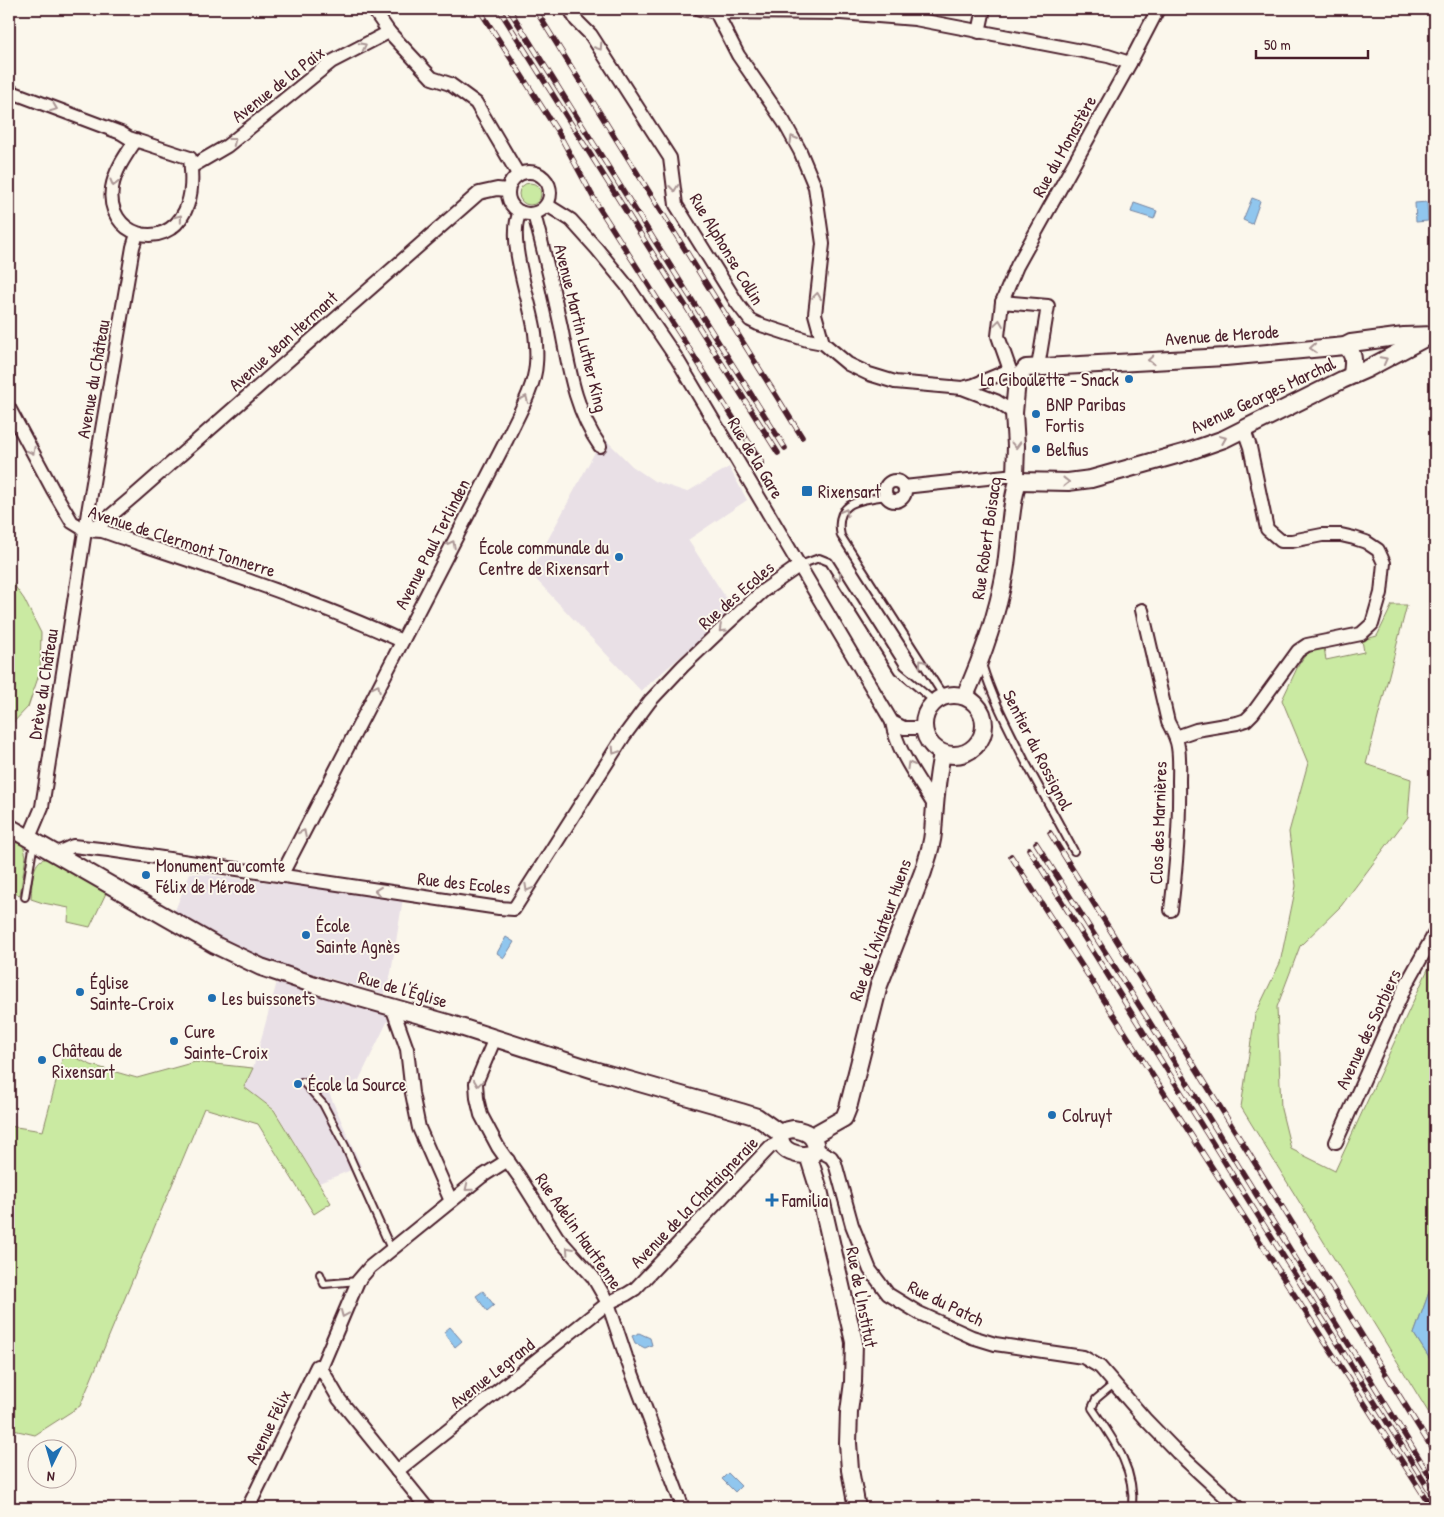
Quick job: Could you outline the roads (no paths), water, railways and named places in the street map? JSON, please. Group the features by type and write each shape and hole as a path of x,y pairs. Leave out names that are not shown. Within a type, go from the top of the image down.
{"street":[{"path":"373,9 389,32 432,78 450,84 476,103 518,174"},
{"name":"Rue Alphonse Collin","path":"570,9 576,20 591,35 670,158 676,205 745,315 758,324 822,343 848,364 869,374 895,382 962,388 1013,375"},
{"path":"700,9 716,12 841,13 915,19 1108,56 1130,63"},
{"path":"979,32 984,9"},
{"name":"Rue du Monastère","path":"1013,375 998,336 1002,302 1017,266 1158,9"},
{"path":"716,12 738,55 784,122 800,151 815,188 823,244 815,314 822,343"},
{"name":"Avenue de la Paix","path":"191,167 227,146 331,62 389,32"},
{"path":"9,91 136,140 190,158 192,184 185,211 178,222 166,231 153,235 137,234 122,224 116,217 112,197 118,170 136,140"},
{"path":"526,171 535,173 543,178 549,187 550,196 547,205 542,211 534,214 520,212 510,204 507,190 510,181 518,174 526,171"},
{"name":"Avenue Jean Hermant","path":"85,530 102,523 135,496 479,193 497,189 507,190"},
{"name":"Rue de la Gare","path":"547,205 571,220 628,287 681,366 892,722"},
{"name":"Avenue Paul Terlinden","path":"281,876 507,439 535,374 535,333 516,248 515,221 520,212"},
{"name":"Avenue Martin Luther King","path":"534,214 544,249 576,397 584,421 600,446"},
{"name":"Avenue du Château","path":"85,530 131,256 137,234"},
{"path":"1002,302 1048,306 1038,367"},
{"name":"Avenue de Merode","path":"1013,375 1026,368 1225,357 1345,346 1351,343 1404,336 1433,335"},
{"name":"Avenue Georges Marchal","path":"1016,478 1068,482 1091,480 1187,452 1244,430 1433,335"},
{"path":"1345,346 1351,351 1354,358 1352,375"},
{"name":"Rue Robert Boisacq","path":"965,696 981,660 997,609 1005,571 1016,478 1013,375"},
{"path":"962,388 996,401 1014,413"},
{"name":"Avenue de Clermont Tonnerre","path":"9,408 57,498 72,522 85,530 102,531 289,595 358,621 402,641"},
{"name":"Clos des Marnières","path":"1176,738 1196,730 1246,720 1298,651 1307,645 1361,634 1368,628 1374,619 1381,593 1384,563 1378,550 1366,542 1341,535 1322,535 1292,541 1281,541 1267,529 1250,447 1244,430"},
{"path":"887,496 885,490 890,482 900,482 904,487 1016,478"},
{"name":"Drève du Château","path":"33,841 31,833 42,807 85,530"},
{"name":"Rue des Ecoles","path":"55,854 73,846 489,907 514,909 624,736 650,702 682,666 763,591 800,565"},
{"name":"Clos des Marnières","path":"1142,610 1168,722 1179,748 1180,798 1176,871 1171,910"},
{"path":"956,694 965,696 975,702 982,712 985,723 983,733 979,743 970,752 960,755 942,754 930,745 924,735 922,728 928,710 939,700 956,694"},
{"path":"892,722 904,728 922,728"},
{"path":"892,722 894,735 901,749 934,805"},
{"name":"Rue de l'Aviateur Huens","path":"812,1147 844,1118 848,1108 879,985 924,872 933,835 934,805 942,754"},
{"name":"Rue de l'Église","path":"9,827 215,945 261,967 594,1070 705,1100 757,1117 781,1138"},
{"name":"Avenue des Sorbiers","path":"1336,1142 1406,985 1435,933"},
{"path":"392,1006 406,1049 412,1093 420,1128 451,1201"},
{"name":"Rue Adelin Hautfenne","path":"495,1038 477,1078 477,1098 481,1116 498,1147 557,1236 593,1277 608,1303 626,1358 683,1508"},
{"path":"793,1129 807,1132 812,1147 795,1154 787,1150 781,1138 784,1131 793,1129"},
{"name":"Avenue de la Chataigneraie","path":"608,1303 635,1289 781,1138"},
{"name":"Rue du Patch","path":"812,1147 831,1157 852,1225 870,1270 888,1294 918,1314 972,1337 995,1344 1083,1357 1100,1367 1172,1446 1238,1508"},
{"name":"Rue de l'Institut","path":"812,1147 818,1190 854,1342 848,1444 850,1470 857,1508"},
{"path":"427,1508 339,1399 321,1368 358,1282 370,1267 481,1177 508,1160"},
{"name":"Avenue Legrand","path":"397,1471 608,1303"},
{"name":"Avenue Félix","path":"248,1508 317,1366 321,1368"}],"lane":[{"path":"800,565 819,558 829,562 898,671 929,697 939,700 939,690 841,536 839,528 842,513 847,506 855,501 887,496"},
{"name":"Sentier du Rossignol","path":"981,660 991,693 1001,714 1074,851"},
{"path":"25,897 33,841"},
{"path":"303,1082 324,1104 391,1249"},
{"path":"320,1274 324,1284 358,1282"},
{"path":"1115,1383 1096,1399 1092,1408 1109,1433 1130,1471 1133,1498 1132,1508"}],"water":[{"path":"1252,198 1260,201 1252,224 1243,220"},
{"path":"1427,202 1428,221 1416,222 1415,203"},
{"path":"1134,203 1157,211 1154,219 1131,212"},
{"path":"506,937 514,942 504,958 497,953"},
{"path":"1435,1283 1435,1367 1414,1334 1432,1284"},
{"path":"483,1291 494,1305 487,1311 476,1296"},
{"path":"450,1327 462,1341 455,1347 444,1332"},
{"path":"639,1333 650,1338 652,1345 645,1348 635,1343 632,1336"},
{"path":"728,1473 741,1486 735,1492 722,1479"}],"railway":[{"path":"479,9 558,132 598,206 762,463"},
{"path":"499,9 778,453"},
{"path":"509,9 785,448"},
{"path":"535,9 802,437"},
{"path":"1050,833 1435,1453"},
{"path":"1036,843 1149,1021 1435,1484"},
{"path":"1029,849 1435,1499"},
{"path":"1011,856 1432,1508"}],"place":[{"name":"La Ciboulette - Snack","path":"1129,379"},
{"name":"BNP Paribas Fortis","path":"1036,414"},
{"name":"Belfius","path":"1036,449"},
{"name":"Rixensart","path":"807,491"},
{"name":"École communale du Centre de Rixensart","path":"619,557"},
{"name":"Monument au comte Félix de Mérode","path":"146,875"},
{"name":"École Sainte Agnès","path":"306,935"},
{"name":"Église Sainte-Croix","path":"80,992"},
{"name":"Les buissonets","path":"212,998"},
{"name":"Cure Sainte-Croix","path":"174,1041"},
{"name":"Château de Rixensart","path":"42,1060"},
{"name":"École la Source","path":"298,1084"},
{"name":"Colruyt","path":"1052,1115"},
{"name":"Familia","path":"772,1200"}]}
